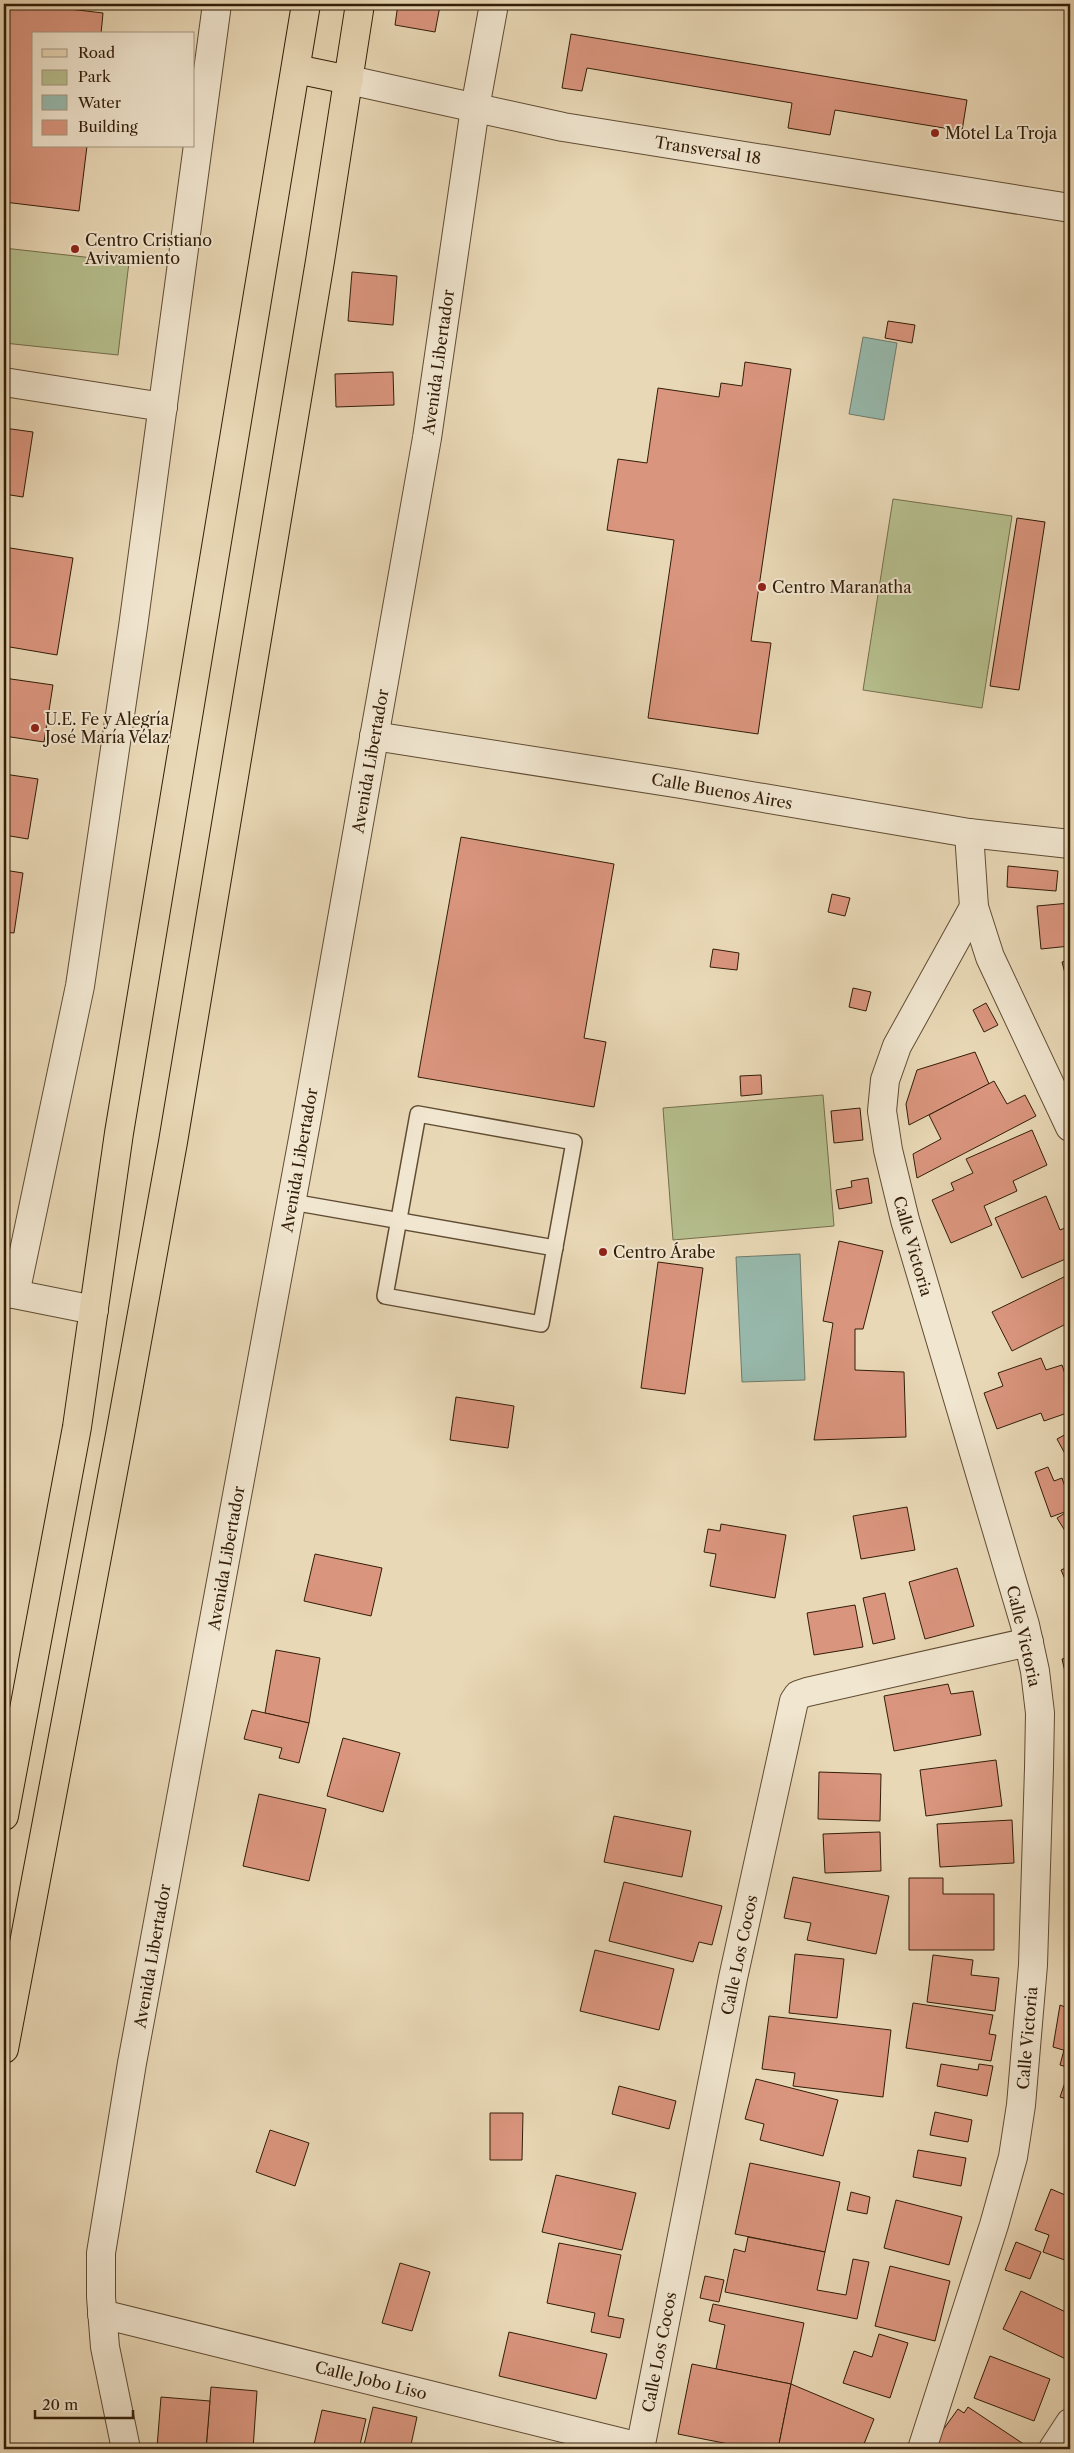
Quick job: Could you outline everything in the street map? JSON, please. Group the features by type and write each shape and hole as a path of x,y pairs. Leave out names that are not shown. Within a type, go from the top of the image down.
{"main road":[{"path":"4,1816 77,1427 120,1133 306,4"},
{"path":"4,2049 120,1435 173,1142 360,4"},
{"path":"296,69 348,80"}],"street":[{"path":"94,1310 9,1293 80,986 163,407 217,4"},
{"name":"Avenida Libertador","path":"126,2449 111,2385 102,2314 102,2253 132,2063 292,1202 427,438 475,108 494,4"},
{"name":"Transversal 18","path":"348,80 563,127 1070,208"},
{"path":"4,382 163,407"},
{"name":"Calle Buenos Aires","path":"374,736 671,782 968,833 1070,844"},
{"path":"968,833 974,907 990,957 1070,1127"},
{"name":"Calle Victoria","path":"922,2449 994,2225 1012,2157 1021,2105 1032,1966 1039,1768 1040,1713 1029,1642 904,1220 888,1150 882,1111 885,1080 897,1046 974,907"},
{"name":"Calle Los Cocos","path":"640,2448 733,1978 794,1700 798,1695 807,1692 1029,1642"},
{"name":"Calle Jobo Liso","path":"102,2314 640,2448"},
{"path":"1053,2449 1070,2423"}],"lane":[{"path":"418,1114 574,1142 541,1324 385,1296 399,1220 418,1114"},
{"path":"292,1202 555,1248"}],"green space":[{"path":"4,248 129,262 118,355 4,343"},
{"path":"893,499 1012,516 982,708 863,690"},
{"path":"823,1095 834,1226 673,1240 663,1108"}],"water":[{"path":"863,337 897,343 884,420 849,414"},
{"path":"800,1254 805,1380 742,1382 736,1257"}],"building":[{"path":"4,4 28,4 103,13 101,32 32,32 32,148 87,148 79,211 4,202"},
{"path":"398,4 440,6 435,32 395,25"},
{"path":"571,34 967,100 962,131 835,110 830,135 788,128 792,103 587,68 582,91 562,88"},
{"path":"352,272 397,276 393,325 348,321"},
{"path":"888,321 915,325 912,343 885,338"},
{"path":"745,362 791,369 751,641 771,643 758,734 648,718 674,540 607,530 618,459 647,463 658,388 719,397 721,383 742,386"},
{"path":"393,372 394,405 336,407 335,374"},
{"path":"4,428 33,432 23,497 4,494"},
{"path":"1017,518 1045,522 1019,690 990,686"},
{"path":"4,547 73,558 57,655 4,646"},
{"path":"4,678 53,685 44,742 4,736"},
{"path":"4,774 38,779 28,839 4,835"},
{"path":"461,837 614,864 584,1038 606,1042 594,1107 418,1077"},
{"path":"1008,866 1058,871 1056,891 1007,887"},
{"path":"4,870 23,873 14,933 4,932"},
{"path":"832,894 850,898 845,916 828,912"},
{"path":"1070,903 1070,946 1041,949 1037,906"},
{"path":"713,949 739,953 737,970 710,967"},
{"path":"1070,960 1070,992 1062,962"},
{"path":"853,988 871,992 866,1011 849,1007"},
{"path":"986,1003 998,1025 984,1032 973,1010"},
{"path":"1070,1007 1070,1030 1065,1009"},
{"path":"975,1052 989,1084 909,1125 906,1104 917,1070"},
{"path":"761,1075 762,1094 741,1096 740,1076"},
{"path":"994,1081 1007,1104 1025,1095 1036,1116 917,1178 913,1154 941,1139 929,1115"},
{"path":"860,1108 863,1140 834,1143 831,1111"},
{"path":"1032,1130 1047,1165 1013,1181 1017,1191 984,1206 992,1225 951,1243 932,1200 954,1190 951,1183 973,1173 966,1159"},
{"path":"868,1178 872,1203 839,1209 836,1190 852,1187 851,1181"},
{"path":"1046,1196 1060,1230 1070,1226 1070,1257 1022,1278 995,1218"},
{"path":"839,1241 883,1251 863,1329 855,1329 855,1370 904,1372 906,1437 814,1440 833,1323 823,1321"},
{"path":"658,1262 703,1268 685,1394 641,1388"},
{"path":"1070,1274 1070,1322 1012,1351 992,1312"},
{"path":"1041,1358 1046,1370 1062,1365 1070,1389 1070,1412 1044,1421 1041,1413 997,1429 984,1393 1003,1386 998,1373"},
{"path":"456,1397 514,1406 508,1448 450,1440"},
{"path":"1070,1432 1070,1463 1057,1439"},
{"path":"1048,1467 1054,1481 1062,1478 1070,1502 1070,1510 1051,1517 1035,1472"},
{"path":"907,1507 915,1550 861,1559 853,1516"},
{"path":"1070,1510 1070,1533 1067,1534 1057,1518"},
{"path":"721,1524 786,1535 775,1598 710,1586 716,1554 704,1552 708,1529 720,1531"},
{"path":"315,1554 382,1568 371,1616 304,1601"},
{"path":"1070,1566 1070,1585 1068,1586 1061,1570"},
{"path":"957,1568 974,1626 925,1639 909,1582"},
{"path":"885,1593 895,1639 873,1644 863,1598"},
{"path":"855,1605 863,1647 814,1655 807,1613"},
{"path":"276,1650 320,1658 309,1723 265,1713"},
{"path":"1070,1657 1070,1685 1068,1685 1062,1659"},
{"path":"948,1684 951,1694 973,1691 981,1735 894,1751 884,1696"},
{"path":"252,1710 309,1723 299,1763 279,1758 282,1748 244,1739"},
{"path":"343,1738 400,1753 383,1812 327,1796"},
{"path":"996,1760 1002,1806 926,1816 920,1770"},
{"path":"819,1772 881,1774 880,1821 818,1819"},
{"path":"259,1794 326,1809 309,1881 243,1866"},
{"path":"614,1816 691,1831 682,1877 604,1862"},
{"path":"1012,1820 1014,1863 940,1867 937,1824"},
{"path":"880,1832 881,1871 825,1873 823,1834"},
{"path":"793,1877 889,1896 876,1954 807,1940 811,1923 784,1918"},
{"path":"909,1878 943,1878 943,1894 994,1894 994,1950 909,1950"},
{"path":"624,1882 722,1906 712,1945 699,1942 693,1962 609,1941"},
{"path":"595,1950 674,1969 659,2030 580,2011"},
{"path":"795,1954 844,1959 837,2018 789,2013"},
{"path":"933,1955 973,1960 971,1975 999,1978 995,2011 927,2002"},
{"path":"913,2003 993,2015 989,2034 996,2035 991,2061 906,2048"},
{"path":"1060,2005 1070,2009 1070,2052 1053,2047"},
{"path":"769,2016 891,2030 883,2097 793,2086 795,2073 762,2069"},
{"path":"1064,2050 1070,2052 1070,2068 1060,2065"},
{"path":"941,2064 978,2070 979,2064 993,2066 987,2096 937,2086"},
{"path":"1070,2068 1070,2100 1060,2097"},
{"path":"756,2079 838,2100 823,2156 760,2140 764,2124 745,2119"},
{"path":"619,2086 676,2101 669,2129 612,2114"},
{"path":"935,2112 972,2120 968,2142 930,2135"},
{"path":"490,2113 523,2113 522,2160 490,2160"},
{"path":"270,2130 309,2143 295,2186 256,2172"},
{"path":"918,2150 966,2158 961,2186 913,2177"},
{"path":"750,2163 840,2182 825,2252 735,2234"},
{"path":"556,2175 636,2193 622,2250 542,2232"},
{"path":"1051,2189 1070,2197 1070,2262 1043,2252 1049,2235 1035,2230"},
{"path":"851,2192 870,2197 867,2214 847,2210"},
{"path":"896,2200 962,2217 949,2265 884,2248"},
{"path":"748,2237 825,2252 817,2290 846,2295 853,2259 869,2262 857,2319 725,2292 734,2249 745,2252"},
{"path":"1016,2242 1041,2252 1030,2279 1005,2270"},
{"path":"559,2243 621,2255 608,2316 624,2319 620,2338 591,2332 595,2313 547,2303"},
{"path":"400,2263 430,2272 412,2331 382,2323"},
{"path":"890,2266 950,2281 935,2341 875,2326"},
{"path":"705,2276 724,2280 719,2302 700,2298"},
{"path":"1021,2291 1070,2314 1070,2355 1068,2360 1003,2329"},
{"path":"713,2304 804,2323 791,2384 716,2369 725,2325 709,2321"},
{"path":"509,2332 607,2354 596,2399 499,2376"},
{"path":"879,2334 908,2343 890,2398 843,2383 854,2351 872,2357"},
{"path":"990,2356 1050,2379 1034,2421 974,2398"},
{"path":"692,2364 791,2384 778,2449 754,2449 678,2434"},
{"path":"791,2384 874,2419 862,2449 778,2449"},
{"path":"211,2387 257,2391 253,2449 206,2449"},
{"path":"161,2397 210,2401 206,2449 157,2447"},
{"path":"373,2407 417,2417 410,2449 363,2449"},
{"path":"968,2407 1031,2449 948,2449 935,2441 958,2409 964,2413"},
{"path":"322,2410 366,2419 359,2449 313,2449"},
{"path":"456,2445 475,2449 455,2449"}],"place":[{"name":"Motel La Troja","path":"935,133"},
{"name":"Centro Cristiano Avivamiento","path":"75,249"},
{"name":"Centro Maranatha","path":"762,587"},
{"name":"U.E. Fe y Alegría José María Vélaz","path":"35,728"},
{"name":"Centro Árabe","path":"603,1252"}]}
